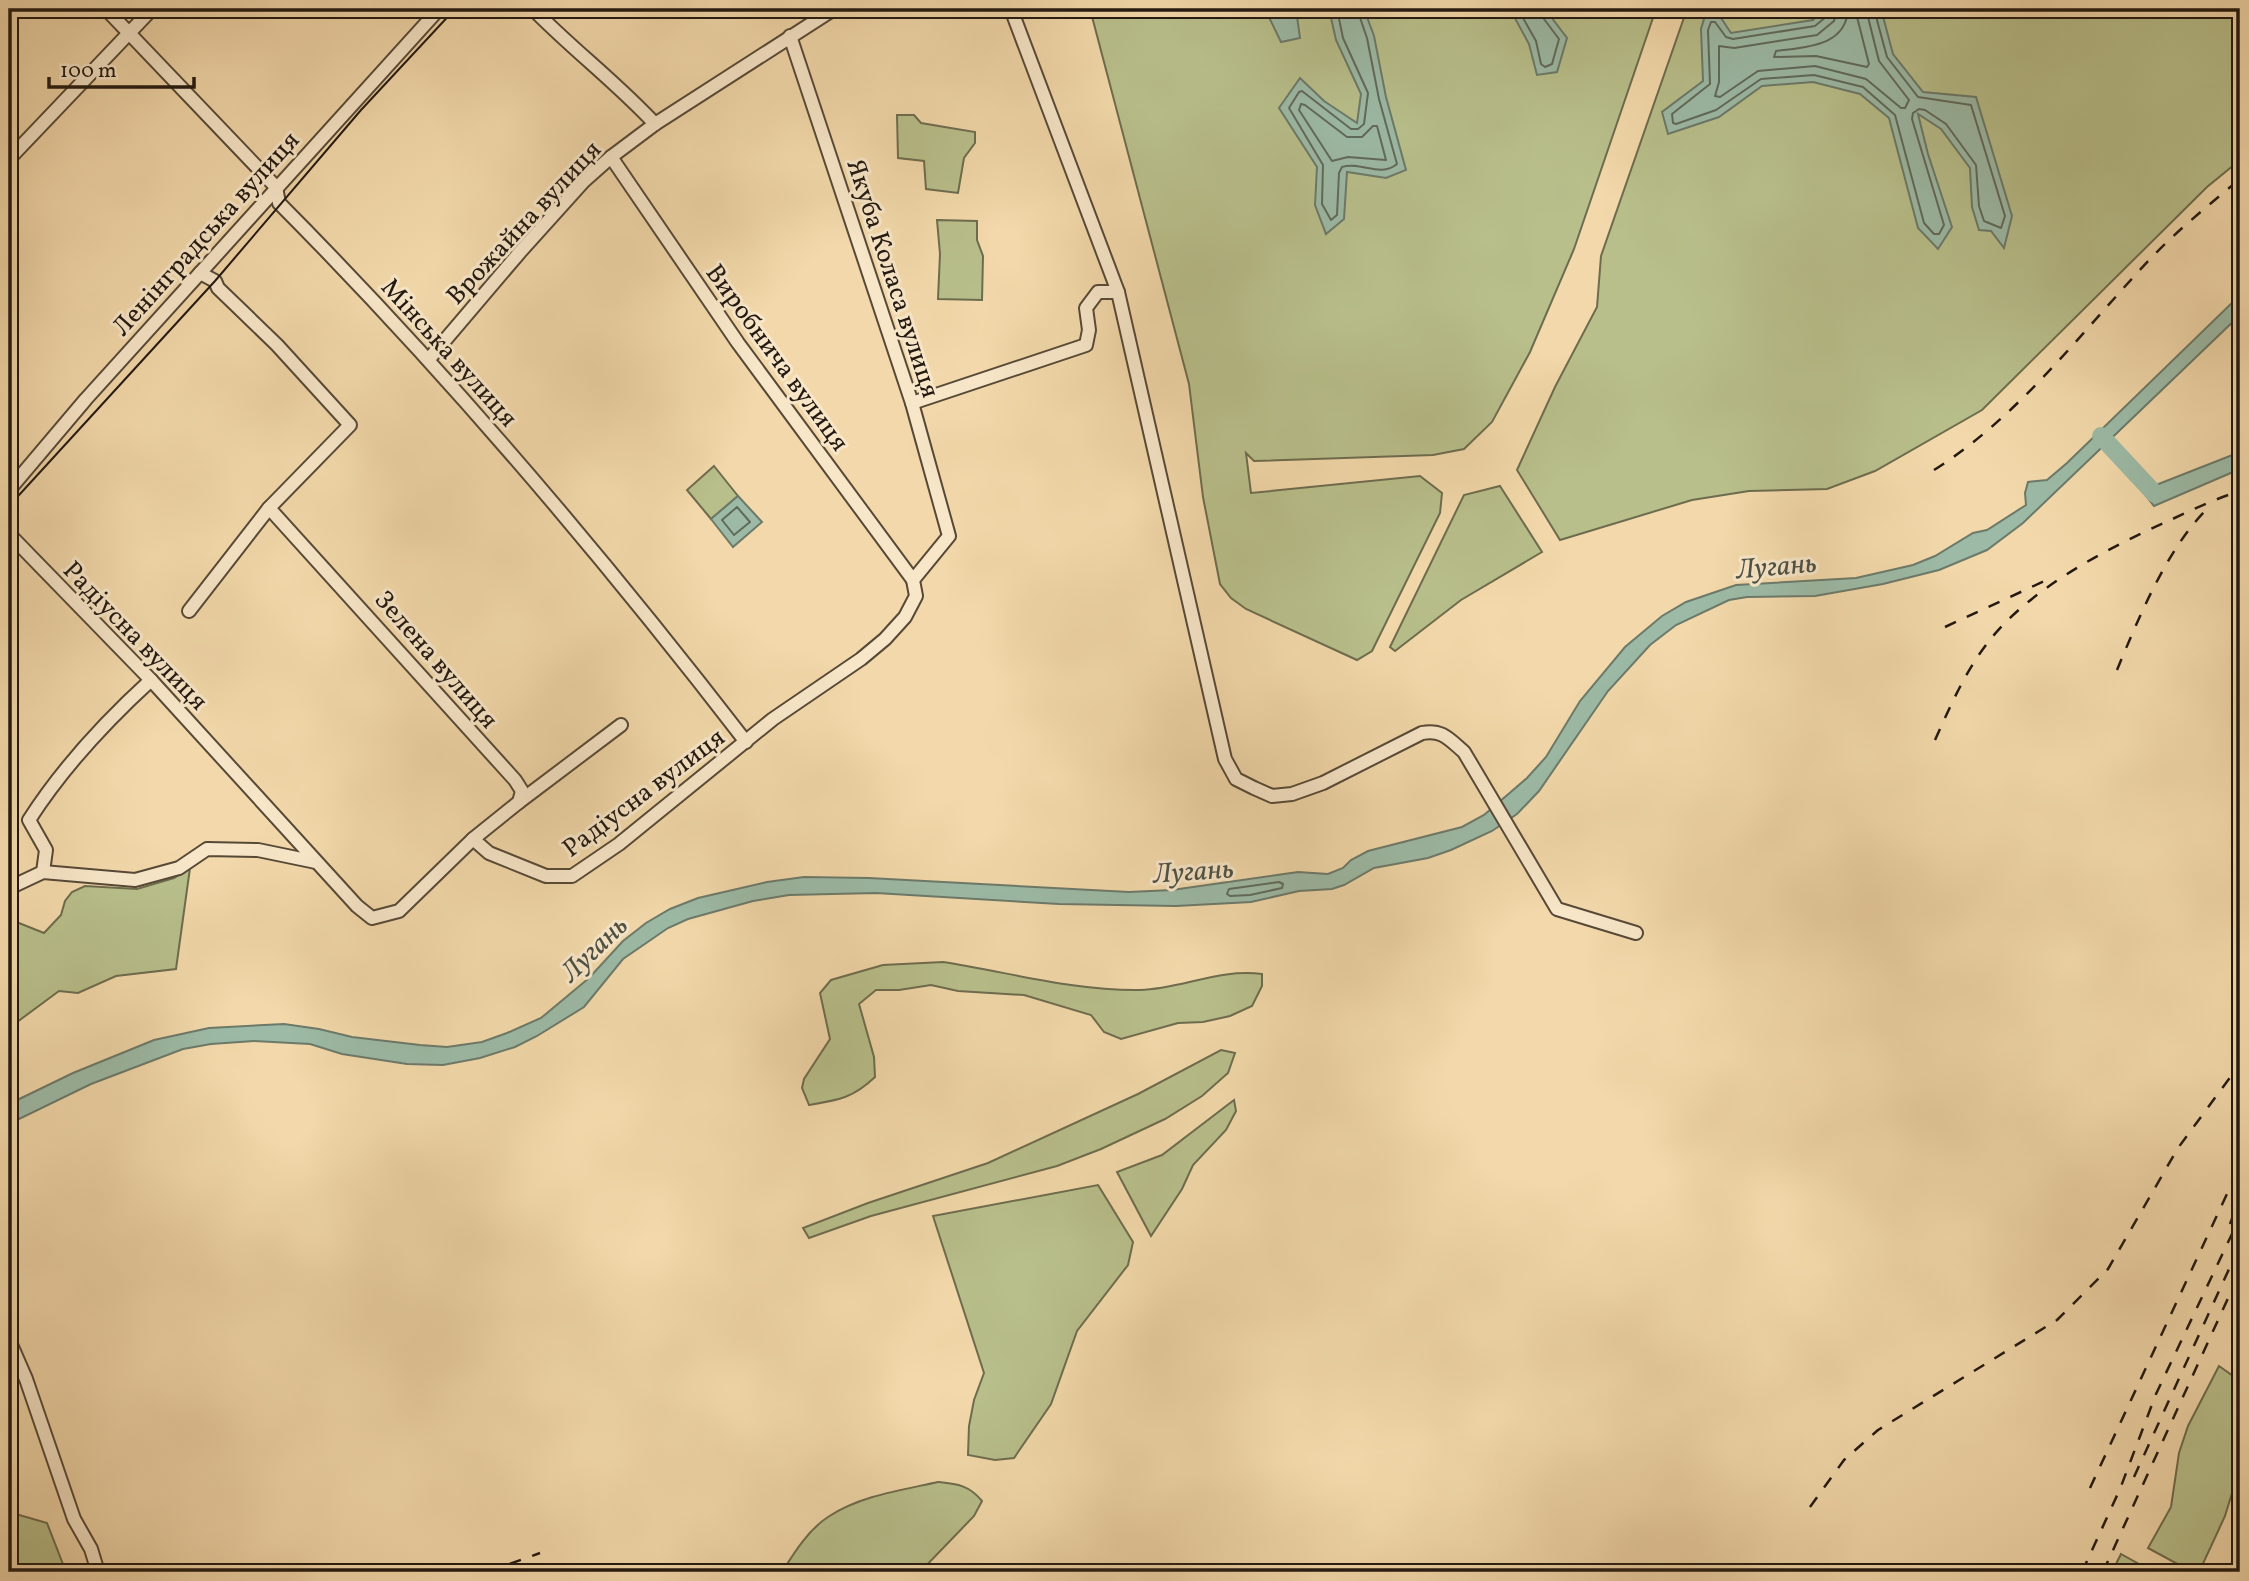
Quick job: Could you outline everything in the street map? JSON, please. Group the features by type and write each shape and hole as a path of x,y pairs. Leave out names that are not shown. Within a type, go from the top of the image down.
{"street":[{"name":"Мінська вулиця","path":"106,9 276,187 279,203 429,359 663,635 746,743"},
{"path":"9,159 152,9"},
{"name":"Ленінградська вулиця","path":"9,490 86,399 439,9"},
{"path":"533,9 557,34 628,95 655,124"},
{"name":"Врожайна вулиця","path":"429,359 520,252 584,181 611,157 655,124 834,9"},
{"path":"1011,9 1118,292 1225,758 1236,779 1272,796 1292,794 1323,783 1422,733 1434,731 1447,737 1464,752 1557,909 1636,933"},
{"name":"Якуба Коласа вулиця","path":"790,36 912,403 949,536"},
{"name":"Виробнича вулиця","path":"611,157 738,343 913,580"},
{"path":"189,611 269,508 351,425 277,345 218,288 215,281 200,273"},
{"path":"912,403 1086,345 1089,330 1086,309 1098,292 1118,292"},
{"name":"Зелена вулиця","path":"269,508 515,780 522,791 519,802"},
{"name":"Радіусна вулиця","path":"9,534 150,680 356,906 373,918 399,911 473,839 489,853 546,876 572,876 619,844 773,719 861,659 885,639 905,617 916,596 913,580 949,536"},
{"path":"43,872 46,850 29,820 80,752 113,715 150,680"},
{"path":"473,839 621,725"},
{"path":"9,888 43,872 135,880 180,868 207,849 258,850 317,862"},
{"path":"9,1340 26,1379 74,1519 91,1549 98,1572"}],"green space":[{"path":"1090,9 1656,9 1574,249 1530,352 1492,422 1464,449 1433,455 1254,461 1246,453 1251,493 1420,476 1442,493 1440,513 1372,651 1357,660 1246,609 1231,598 1220,584 1203,497 1189,384"},
{"path":"1687,9 2240,9 2240,160 2207,187 1982,410 1875,471 1827,489 1749,491 1692,500 1560,540 1517,470 1555,387 1597,307 1601,256"},
{"path":"897,115 914,115 921,123 975,132 975,143 964,158 958,193 926,189 924,161 898,158"},
{"path":"937,220 977,221 977,240 983,256 982,300 938,299 940,254"},
{"path":"714,466 738,496 711,519 687,490"},
{"path":"1500,486 1542,552 1461,600 1395,651 1390,647 1464,495"},
{"path":"190,868 176,969 116,976 78,993 59,991 9,1028 9,919 44,933 61,915 65,901 72,892 85,886 137,889 174,878"},
{"path":"943,962 1065,984 1115,989 1155,989 1216,976 1246,973 1262,974 1262,986 1252,1006 1230,1016 1203,1022 1178,1023 1121,1039 1104,1032 1091,1015 1024,995 958,991 931,985 876,990 859,1004 874,1057 875,1077 860,1090 845,1097 809,1105 802,1088 804,1079 830,1039 820,993 831,980 883,965"},
{"path":"1221,1050 1235,1053 1228,1073 1202,1096 1165,1119 1101,1149 1057,1166 871,1216 809,1238 803,1228 988,1163 1138,1094"},
{"path":"1234,1100 1236,1111 1226,1130 1193,1165 1182,1189 1151,1236 1117,1172 1162,1155"},
{"path":"1098,1185 1133,1242 1128,1265 1077,1331 1051,1404 1014,1458 995,1460 968,1455 969,1426 974,1400 984,1373 933,1216"},
{"path":"2219,1366 2240,1381 2234,1415 2240,1406 2240,1467 2225,1516 2201,1568 2183,1567 2148,1548 2171,1507 2179,1453 2188,1426"},
{"path":"938,1482 962,1486 982,1501 974,1516 920,1572 782,1572 814,1528 840,1510 881,1495"},
{"path":"9,1512 47,1523 66,1572 9,1572"},
{"path":"2121,1554 2148,1569 2147,1572 2112,1572"}],"water":[{"path":"1265,9 1296,9 1300,38 1281,42"},
{"path":"1329,9 1364,9 1374,36 1386,97 1406,170 1386,178 1347,172 1344,219 1326,234 1315,205 1317,167 1279,108 1300,78 1324,101 1357,123 1361,94 1336,40"},
{"path":"1510,9 1545,9 1567,38 1557,72 1537,75 1529,44"},
{"path":"1707,9 1715,9 1731,33 1813,20 1824,9 1881,9 1893,54 1923,92 1976,97 2012,216 2004,248 1991,231 1979,230 1972,207 1970,168 1941,129 1918,114 1952,227 1938,249 1918,228 1889,118 1860,94 1813,82 1762,86 1719,117 1668,134 1662,112 1703,81 1701,29"},
{"path":"2240,295 2240,315 2023,523 1987,550 1939,570 1883,584 1815,596 1747,597 1729,600 1676,625 1650,645 1608,691 1539,791 1517,814 1492,831 1451,850 1428,858 1374,868 1332,889 1299,891 1251,902 1176,906 1059,904 876,893 789,895 753,901 688,919 668,928 623,959 584,1007 515,1047 480,1058 443,1065 407,1064 342,1054 310,1044 254,1041 211,1044 183,1049 91,1084 9,1124 9,1104 73,1073 154,1040 209,1028 284,1024 352,1037 420,1045 447,1047 482,1042 541,1018 589,978 623,941 670,909 698,898 767,882 804,877 869,878 1129,892 1172,890 1298,872 1328,874 1343,868 1351,860 1368,851 1462,827 1484,815 1527,778 1546,757 1580,701 1625,647 1662,616 1686,602 1736,585 1856,578 1913,565 1935,556 1973,533 1987,530 2026,505 2028,482 2047,480 2067,463"},
{"path":"2240,452 2240,469 2154,506 2136,483 2144,472 2156,485"},
{"path":"738,496 762,522 733,547 711,519"}],"waterway":[{"path":"2101,436 2155,494"}],"tram line":[{"path":"9,506 215,281 361,110 455,9"}],"railway":[{"path":"1934,470 1995,424 2023,398 2152,257 2240,179"},
{"path":"1935,740 1958,691 1986,645 2003,625 2045,589 2117,545 2202,505 2240,491"},
{"path":"2117,670 2145,605 2168,561 2195,522 2210,506"},
{"path":"1945,627 2051,578"},
{"path":"1810,1507 1844,1460 1878,1430 2057,1320 2108,1269 2178,1148 2240,1064"},
{"path":"2090,1488 2240,1166"},
{"path":"2230,1224 2240,1198"},
{"path":"2082,1572 2120,1489 2156,1394 2240,1217"},
{"path":"2134,1477 2240,1245"},
{"path":"2103,1572 2240,1272"},
{"path":"487,1572 540,1553"}],"water label":[{"name":"Лугань","path":"1776,565"},
{"name":"Лугань","path":"1193,870"},
{"name":"Лугань","path":"593,948"}]}
